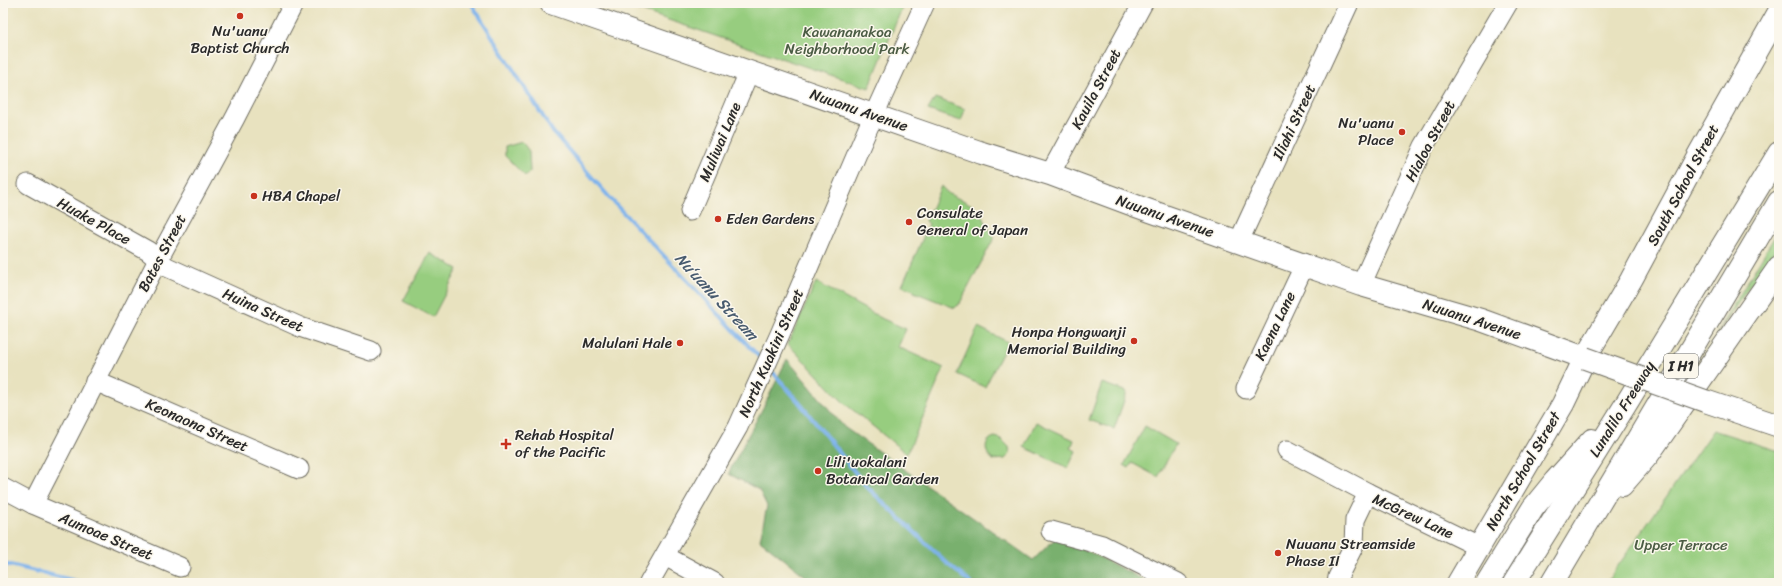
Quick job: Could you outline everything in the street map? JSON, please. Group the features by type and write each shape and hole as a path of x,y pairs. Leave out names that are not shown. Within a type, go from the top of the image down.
{"main road":[{"name":"Nuuanu Avenue","path":"551,3 580,8 749,72 874,114 982,153 1050,174 1136,206 1305,264 1361,285 1481,320 1729,410 1779,426"},
{"name":"South School Street","path":"1585,358 1631,280 1699,154 1779,12"},
{"name":"Lunalilo Freeway","path":"1514,583 1626,404 1779,153"},
{"name":"Lunalilo Freeway","path":"1552,583 1779,202"},
{"path":"1584,530 1648,455 1779,267"},
{"name":"North School Street","path":"1458,583 1563,404 1585,358"},
{"path":"1487,583 1543,495 1579,453 1626,404"}],"street":[{"name":"Bates Street","path":"33,504 158,260 235,118 294,3"},
{"name":"North Kuakini Street","path":"649,583 738,427 780,334 874,114 925,3"},
{"name":"Kauila Street","path":"1050,174 1143,3"},
{"name":"Iliahi Street","path":"1239,241 1349,3"},
{"name":"Hialoa Street","path":"1361,285 1424,146 1508,3"},
{"name":"Muliwai Lane","path":"690,211 749,72"},
{"name":"Huake Place","path":"28,184 148,250 158,260"},
{"name":"Huina Street","path":"158,260 167,267 300,327 372,351"},
{"name":"Kaena Lane","path":"1246,388 1305,264"},
{"name":"Keonaona Street","path":"95,381 299,469"},
{"path":"1287,450 1368,492"},
{"name":"Aumoae Street","path":"3,488 33,504 180,567"},
{"name":"McGrew Lane","path":"1337,583 1338,577 1354,546 1355,520 1368,492 1480,547"},
{"path":"1051,531 1102,545 1178,583"},
{"path":"665,556 714,583"}],"green space":[{"name":"Kawananakoa Neighborhood Park","path":"626,3 904,3 869,88 627,6"},
{"path":"935,98 965,109 961,121 928,110"},
{"path":"522,142 529,151 530,172 525,176 505,156 505,147"},
{"path":"941,186 952,196 973,206 982,217 994,238 960,303 955,308 902,286 929,224 926,221"},
{"path":"1779,229 1779,244 1717,333"},
{"path":"430,253 458,269 433,317 403,301"},
{"path":"816,282 883,319 906,329 898,347 944,368 907,454 843,402 788,344"},
{"path":"978,327 1008,342 985,387 957,374"},
{"name":"Lili'uokalani Botanical Garden","path":"787,359 844,427 1033,560 1058,536 1150,583 814,583 760,540 767,506 759,490 729,474"},
{"path":"1102,383 1127,392 1114,429 1089,420"},
{"path":"1036,422 1074,440 1071,448 1076,451 1068,468 1024,447"},
{"path":"1145,426 1176,444 1158,477 1132,463 1129,468 1124,465"},
{"name":"Upper Terrace","path":"1713,430 1779,451 1779,583 1606,583"},
{"path":"995,437 1001,439 1009,447 1010,454 1005,459 993,460 988,454 986,447 988,441"}],"waterway":[{"name":"Nuʻuanu Stream","path":"471,3 553,132 616,205 763,361"},
{"name":"Nuʻuanu Stream","path":"770,369 798,401 866,486 950,566 971,583"},
{"path":"3,565 10,565 84,583"}],"place":[{"name":"Nu'uanu Baptist Church","path":"240,16"},
{"name":"Nu'uanu Place","path":"1402,132"},
{"name":"HBA Chapel","path":"254,196"},
{"name":"Eden Gardens","path":"718,219"},
{"name":"Consulate General of Japan","path":"909,222"},
{"name":"Honpa Hongwanji Memorial Building","path":"1134,341"},
{"name":"Malulani Hale","path":"680,343"},
{"name":"Rehab Hospital of the Pacific","path":"506,444"},
{"name":"Lili'uokalani Botanical Garden","path":"818,471"},
{"name":"Nuuanu Streamside Phase II","path":"1278,553"}]}
